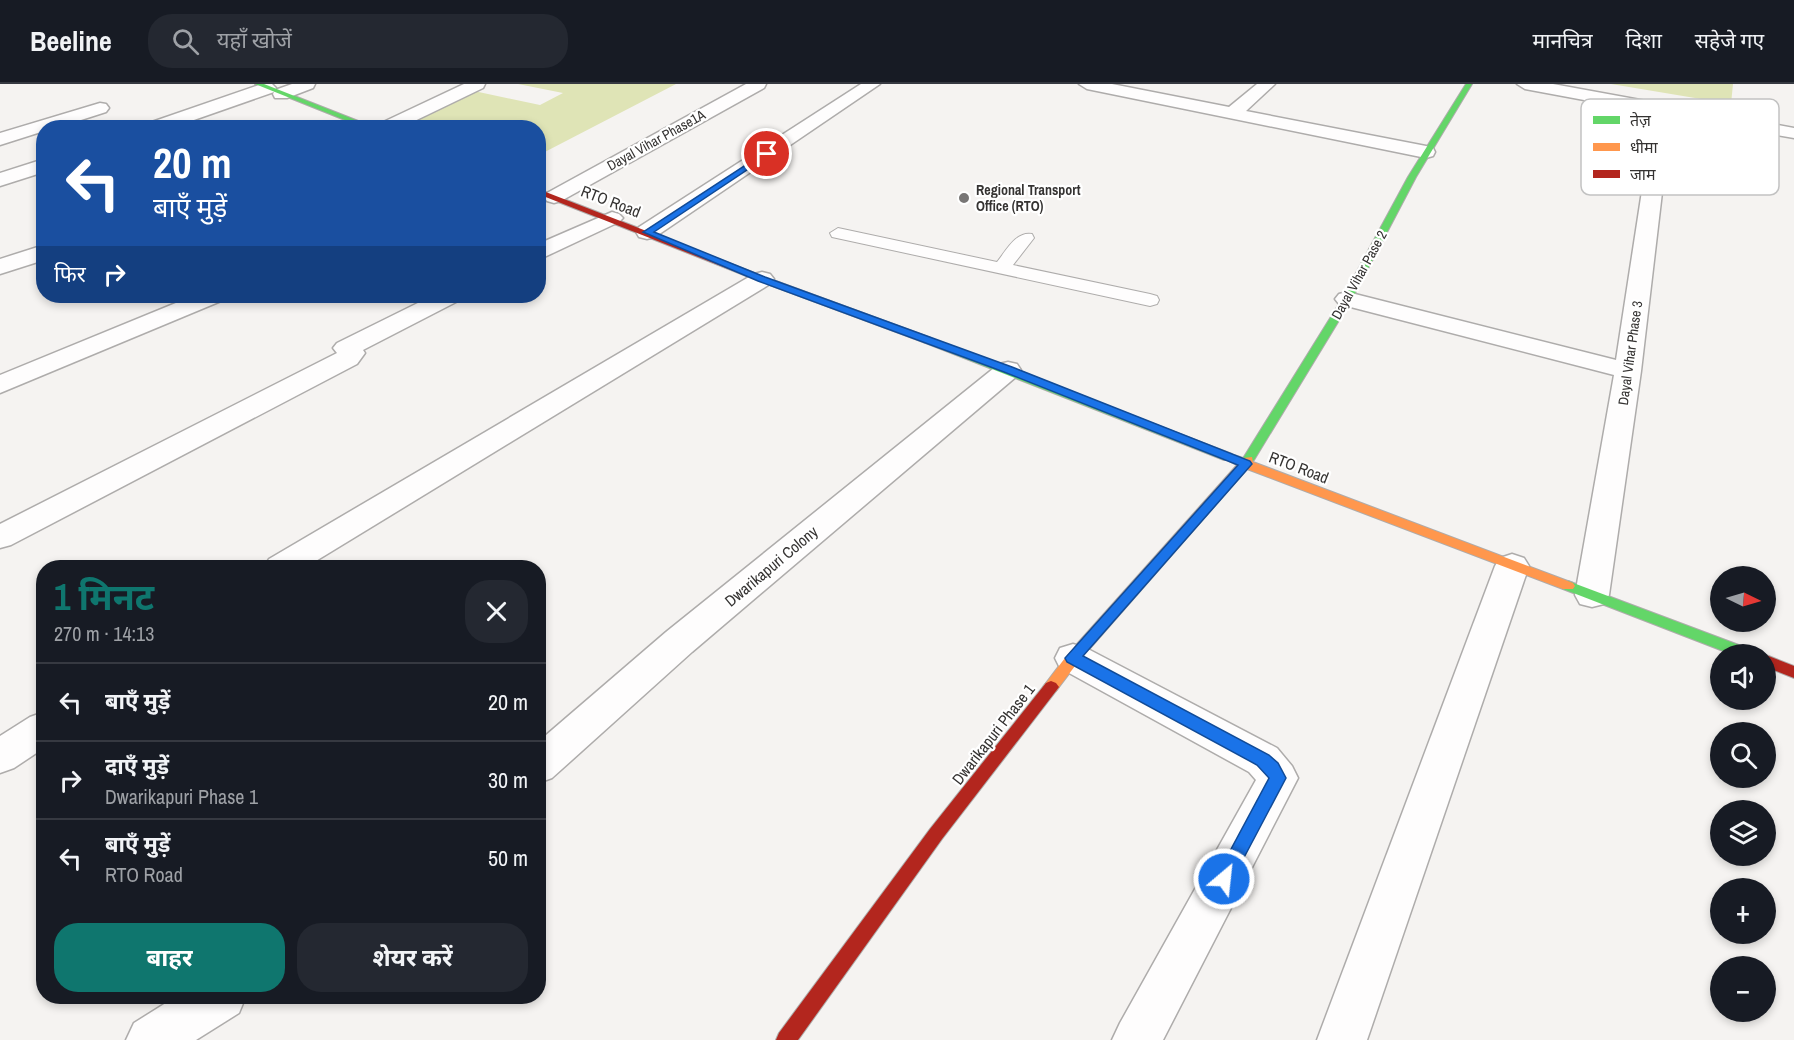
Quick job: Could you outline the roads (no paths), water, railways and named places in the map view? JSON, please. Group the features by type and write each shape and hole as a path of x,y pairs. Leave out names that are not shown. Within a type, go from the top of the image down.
{"street":[{"path":"176,120 269,89 307,84"},
{"path":"402,120 477,84"},
{"name":"Dayal Vihar Phase1A","path":"546,194 758,84"},
{"path":"647,232 872,84"},
{"path":"1087,84 1426,152"},
{"path":"1232,114 1267,84"},
{"name":"Dayal Vihar Pase 2","path":"1246,464 1347,299 1426,152 1469,84"},
{"path":"1525,84 1608,99"},
{"path":"269,89 352,120"},
{"path":"61,120 100,108"},
{"path":"0,139 36,128"},
{"path":"1779,130 1794,133"},
{"path":"0,180 36,168"},
{"name":"RTO Road","path":"546,194 612,218 762,279 1008,370 1246,464 1721,644"},
{"name":"Dayal Vihar Phase 3","path":"1592,595 1628,371 1652,195"},
{"path":"546,249 612,218"},
{"path":"0,267 36,255"},
{"path":"293,560 762,279"},
{"path":"1347,299 1628,371"},
{"path":"0,385 196,303"},
{"path":"0,537 348,358 352,353 345,350 347,348 436,303"},
{"name":"Dwarikapuri Colony","path":"546,759 679,642 1008,370"},
{"name":"Dwarikapuri Phase 1","path":"786,1040 936,834 1073,658 1246,464"},
{"path":"1342,1040 1512,566"},
{"path":"1073,658 1263,760 1278,778 1137,1040"},
{"path":"1776,665 1794,672"},
{"path":"0,756 36,733"},
{"path":"151,1040 209,1004"}],"lane":[{"path":"838,233 1150,300"},
{"path":"1000,268 1026,238"}],"place":[{"name":"Regional Transport Office (RTO)","path":"964,198"}]}
